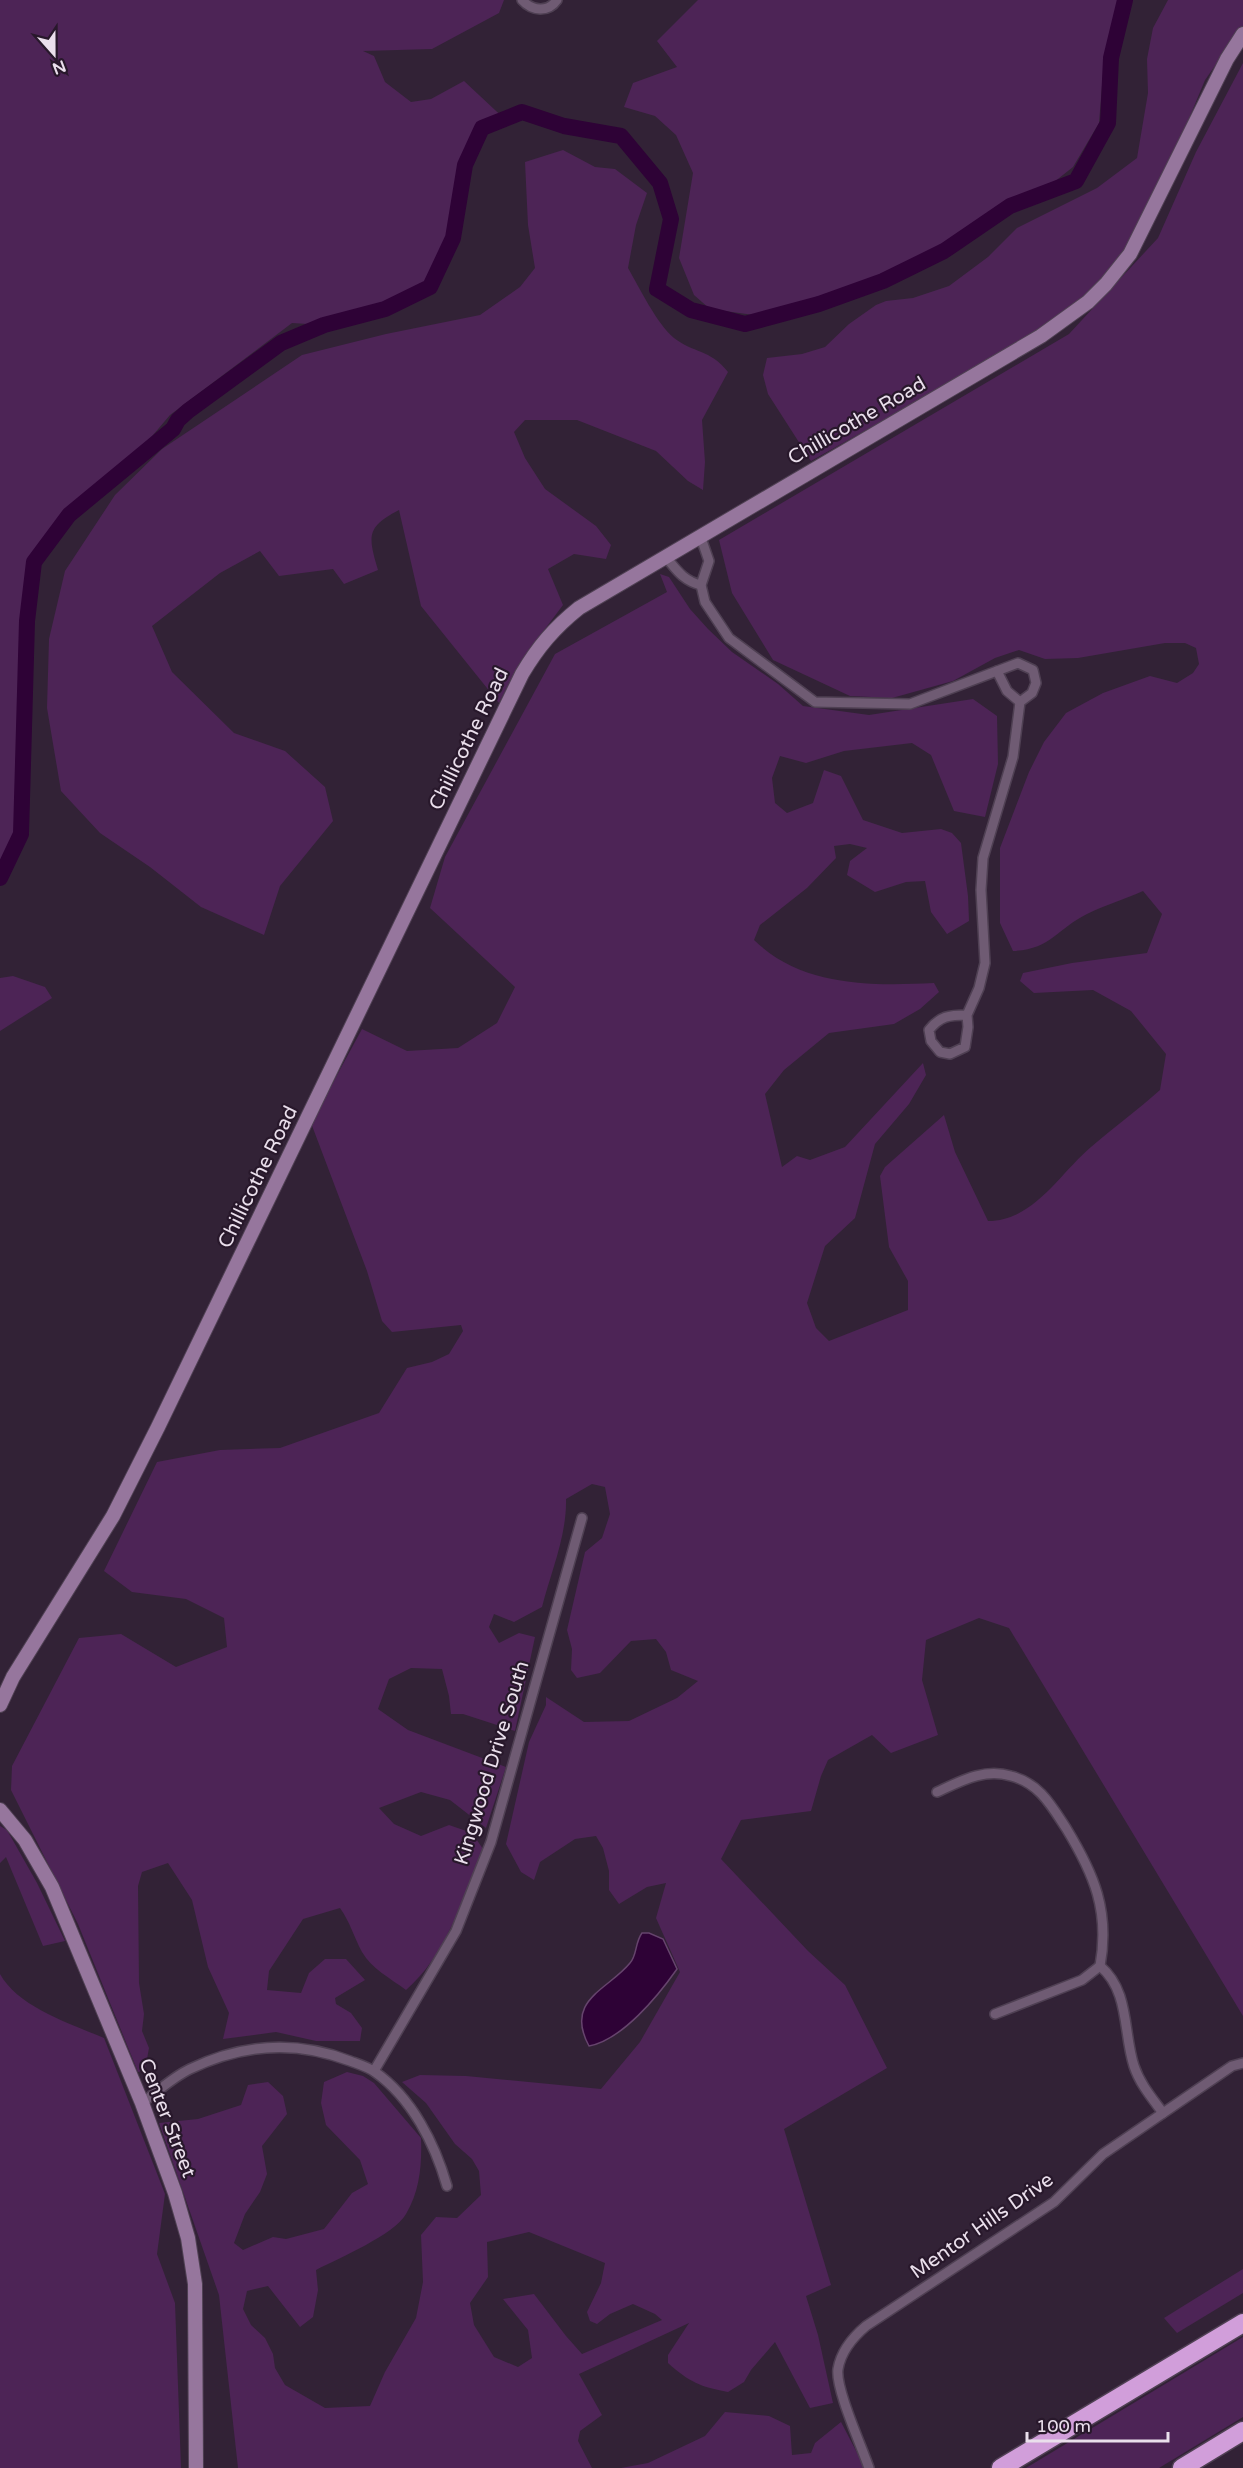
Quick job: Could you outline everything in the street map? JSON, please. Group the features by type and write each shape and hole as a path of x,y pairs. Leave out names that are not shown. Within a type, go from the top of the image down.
{"highway":[{"path":"1001,2468 1243,2323"},
{"path":"1182,2468 1243,2431"}],"main road":[{"name":"Chillicothe Road","path":"0,1705 13,1677 113,1516 527,666 540,644 579,608 1041,336 1088,302 1130,254 1227,59 1243,34"},
{"name":"Center Street","path":"0,1810 25,1840 52,1887 142,2103 175,2193 190,2250 195,2284 196,2468"}],"street":[{"path":"522,0 527,6 538,10 549,8 557,0"},
{"path":"700,535 709,561 701,585 705,602 729,638 815,702 910,704 1018,663 1033,670 1036,683 1032,693 1020,702 1013,757 983,858 981,890 985,963 979,988 966,1015 968,1027 965,1047 950,1054 940,1052 931,1041 929,1030 937,1019 950,1015 966,1015"},
{"path":"665,556 681,576 689,582 701,585"},
{"path":"997,671 1007,691 1020,702"},
{"name":"Kingwood Drive South","path":"374,2071 456,1931 491,1842 582,1518"},
{"path":"937,1792 974,1776 991,1773 1019,1778 1046,1796 1086,1861 1094,1881 1103,1921 1104,1945 1100,1966 1083,1980 995,2014"},
{"path":"1100,1966 1109,1975 1118,1991 1129,2048 1137,2073 1163,2113"},
{"path":"142,2103 189,2070 239,2050 289,2046 330,2053 374,2071 393,2089 418,2119 433,2148 447,2186"},
{"name":"Mentor Hills Drive","path":"869,2468 838,2380 840,2361 855,2336 866,2326 1054,2202 1103,2154 1232,2066 1243,2063"}],"shaded area":[{"path":"0,0 504,0 499,13 432,49 363,51 374,56 385,82 411,102 431,99 464,81 510,124 482,128 465,165 453,238 430,287 385,309 324,325 292,323 170,415 125,468 69,515 34,562 27,621 21,834 0,878"},
{"path":"698,0 1119,0 1104,61 1099,123 1073,167 1049,186 968,228 916,262 798,305 754,315 710,309 694,295 679,258 693,173 676,135 655,116 624,107 633,83 677,67 657,41"},
{"path":"1168,0 1243,0 1243,26 1205,80 1176,150 1120,259 1071,309 1026,340 811,461 768,394 763,375 767,358 802,354 825,347 849,324 876,305 886,301 913,298 949,286 988,257 1017,228 1097,188 1137,158 1148,93 1147,59 1153,28"},
{"path":"1243,63 1243,2016 1009,1628 979,1618 926,1640 922,1680 938,1735 891,1753 872,1735 828,1760 811,1811 741,1820 721,1859 808,1951 845,1985 887,2068 784,2129 831,2285 806,2296 818,2335 833,2403 810,2408 775,2342 751,2370 744,2382 728,2392 703,2386 689,2379 668,2363 668,2355 689,2323 579,2374 602,2415 580,2431 578,2441 592,2468 238,2468 219,2295 159,2123 198,2119 241,2105 248,2085 268,2082 283,2096 287,2114 262,2146 267,2174 260,2192 245,2214 234,2243 243,2250 273,2237 286,2239 324,2229 352,2193 368,2184 360,2160 326,2125 321,2103 324,2082 347,2072 363,2076 374,2083 421,2138 419,2177 406,2214 400,2222 378,2238 316,2270 318,2290 313,2317 300,2327 268,2286 247,2291 243,2309 251,2325 265,2338 273,2354 275,2368 285,2385 325,2408 370,2406 385,2372 416,2318 423,2282 421,2235 436,2217 457,2218 481,2195 479,2171 472,2159 455,2144 426,2103 402,2082 420,2075 466,2076 601,2089 640,2042 680,1972 656,1918 666,1883 647,1887 619,1904 609,1890 609,1871 603,1848 596,1836 575,1839 540,1862 534,1880 521,1872 506,1844 529,1742 546,1705 546,1697 584,1722 629,1721 677,1698 698,1681 671,1670 666,1652 656,1639 631,1641 600,1673 577,1678 571,1670 572,1649 567,1630 585,1552 602,1538 610,1514 605,1487 592,1484 566,1499 561,1540 542,1607 514,1622 494,1614 489,1627 499,1643 519,1633 535,1637 515,1731 463,1714 451,1714 442,1669 411,1668 389,1679 378,1709 408,1730 506,1767 486,1828 450,1800 421,1792 379,1808 394,1824 421,1836 449,1825 472,1833 483,1849 461,1905 443,1943 432,1960 406,1990 366,1958 340,1908 303,1919 269,1971 267,1990 301,1993 309,1973 325,1959 346,1959 365,1980 335,1998 336,2004 351,2013 362,2028 360,2041 316,2041 276,2032 223,2039 229,2013 208,1967 192,1900 168,1863 142,1872 138,1886 139,1983 144,2014 142,2031 149,2048 145,2070 138,2072 78,1924 11,1790 12,1766 79,1638 121,1634 176,1667 227,1647 224,1618 186,1599 132,1592 104,1571 157,1462 220,1450 280,1448 379,1413 407,1368 432,1362 449,1354 463,1331 461,1325 392,1332 382,1321 367,1271 311,1123 362,1029 407,1051 458,1048 497,1023 515,987 430,908 445,857 555,654 667,592 660,574 669,577 690,609 732,652 778,684 803,706 869,715 973,699 997,716 998,764 985,817 954,811 931,755 912,743 844,751 806,763 780,756 772,778 775,803 787,813 813,803 824,770 841,776 863,820 902,833 941,829 952,833 961,843 968,896 969,921 947,934 931,912 925,881 906,882 875,892 847,875 850,861 867,848 850,844 834,846 836,858 807,888 760,925 754,940 773,955 794,967 816,975 862,983 934,983 939,992 920,1009 894,1024 829,1033 784,1070 765,1094 782,1167 797,1156 810,1160 845,1147 923,1063 926,1075 909,1104 875,1144 855,1218 825,1246 807,1303 816,1328 829,1341 908,1310 908,1281 889,1247 880,1176 885,1167 944,1115 955,1152 988,1221 1004,1219 1033,1204 1091,1147 1160,1090 1166,1054 1131,1011 1093,990 1034,993 1020,981 1023,973 1072,963 1147,953 1162,914 1143,891 1087,914 1045,943 1026,950 1013,951 1000,923 1000,848 1029,772 1044,742 1066,713 1103,693 1150,676 1177,683 1193,673 1199,664 1196,648 1185,643 1165,643 1078,658 1045,659 1019,650 995,658 953,681 892,698 850,696 773,660 732,593 719,540 1069,334 1158,238 1196,152","holes":["529,2232 605,2263 601,2283 587,2312 590,2321 597,2324 610,2314 633,2304 655,2314 662,2320 582,2354 534,2294 503,2299 528,2330 532,2358 518,2367 494,2357 474,2325 470,2303 488,2277 487,2242"]},
{"path":"563,150 595,167 615,169 647,193 636,225 628,268 649,305 668,332 681,343 715,359 728,372 702,420 705,462 703,490 688,481 656,451 577,420 525,420 514,432 525,458 545,489 596,526 611,545 606,559 574,554 548,569 563,605 521,661 499,703 421,606 399,510 380,522 372,534 372,549 378,570 344,584 333,569 279,576 260,551 220,573 152,626 172,672 234,733 285,751 325,787 333,821 280,886 264,935 201,907 150,867 100,833 61,791 47,708 49,639 65,571 115,495 162,449 302,355 386,334 480,315 520,287 535,268 528,225 525,162"},
{"path":"13,976 45,987 52,998 0,1031 0,978"},
{"path":"0,1826 7,1830 37,1883 65,1941 43,1946 6,1857 0,1863"},
{"path":"642,1933 649,1933 663,1939 677,1969 650,2004 626,2026 614,2035 589,2046 583,2030 582,2017 585,2007 592,1997 630,1963"},
{"path":"0,1974 8,1986 32,2005 104,2038 165,2194 157,2254 175,2303 181,2468 0,2468"},
{"path":"1243,2269 1243,2293 1177,2333 1164,2318"},
{"path":"1243,2337 1243,2417 1159,2468 1026,2468"},
{"path":"725,2412 769,2416 790,2426 792,2455 811,2453 815,2443 841,2422 865,2468 621,2468 648,2463 705,2436"}],"waterway":[{"path":"0,878 21,834 27,621 34,562 69,515 173,429 178,420 188,411 281,343 324,325 385,309 430,287 453,238 465,165 482,128 522,112 564,126 621,136 660,183 671,219 657,289 691,310 745,324 819,304 883,281 944,251 1010,206 1076,181 1108,123 1111,58 1125,0"}]}
